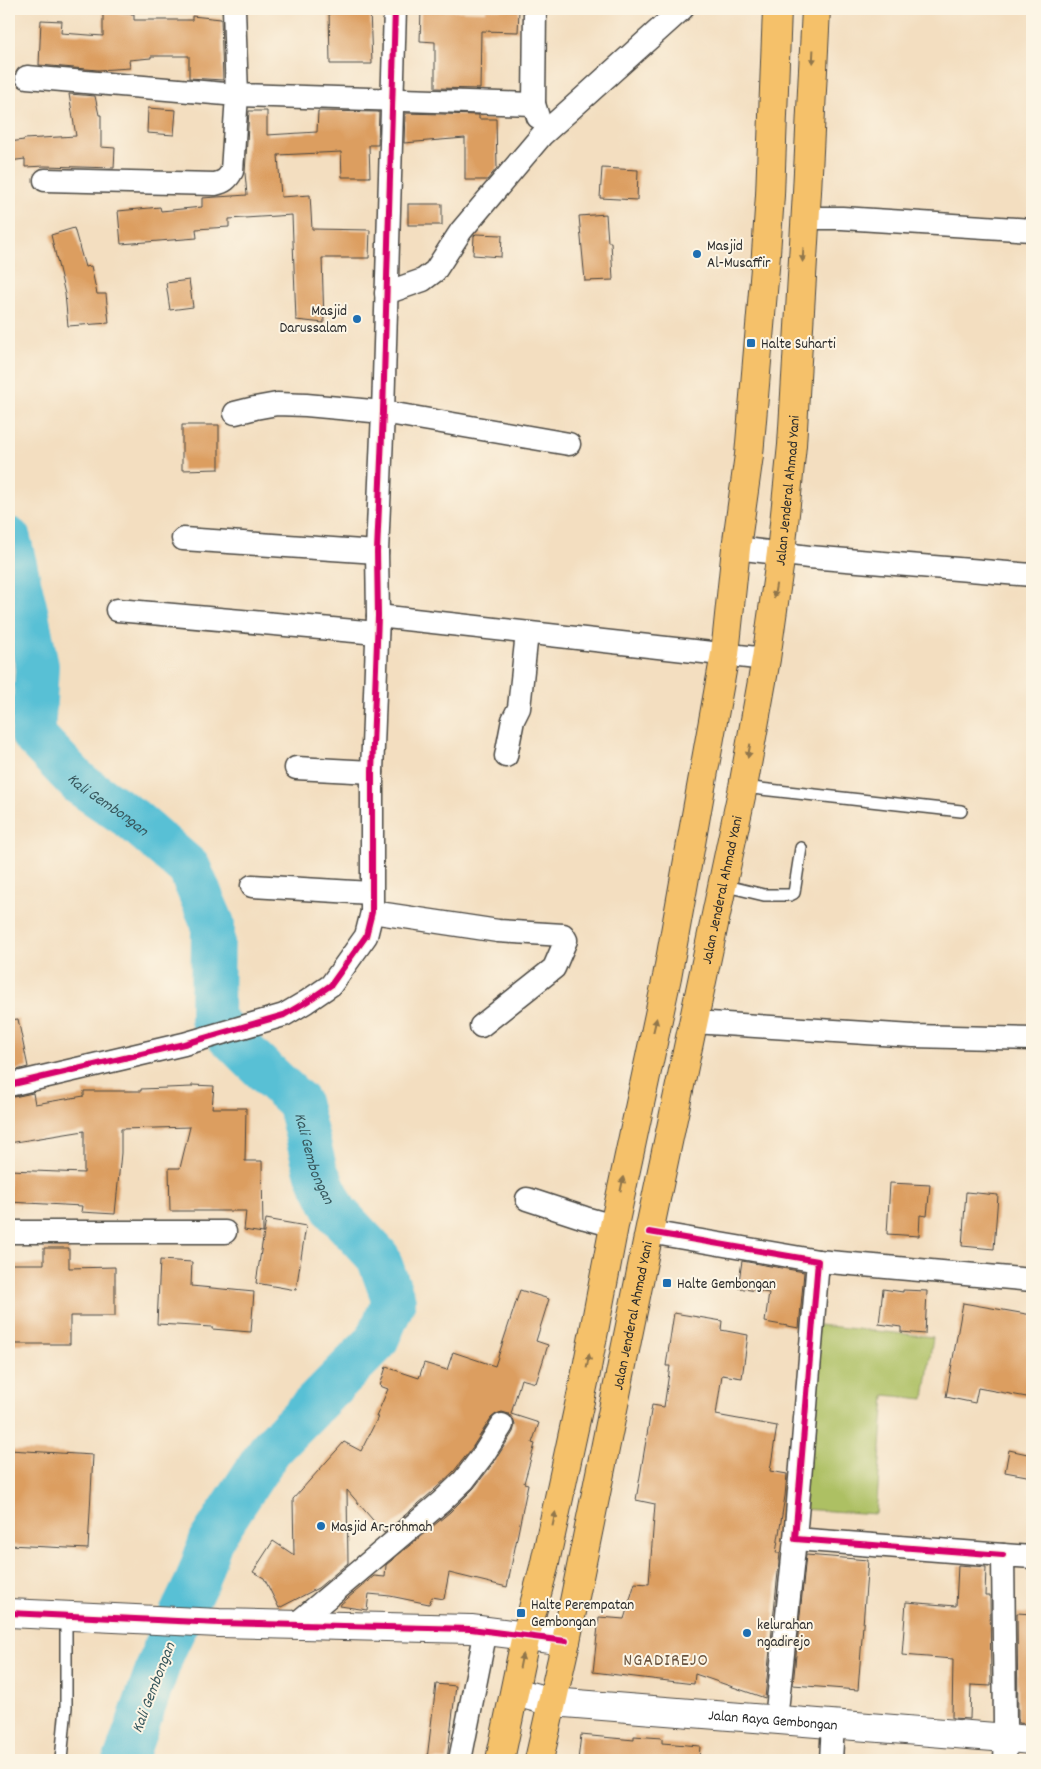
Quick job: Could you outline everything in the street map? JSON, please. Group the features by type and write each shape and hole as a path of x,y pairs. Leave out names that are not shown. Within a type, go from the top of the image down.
{"highway":[{"path":"500,1760 526,1635 544,1567 586,1374 614,1226 666,977 725,654 736,548 749,455 765,268 770,195 777,9"},
{"name":"Jalan Jenderal Ahmad Yani","path":"539,1760 566,1641 649,1232 743,787 766,659 781,553 792,445 806,218 816,9"}],"street":[{"path":"45,180 216,184 229,177 232,171 237,95 234,9"},
{"path":"9,1085 184,1044 284,1015 331,984 366,936 372,903 372,772 378,625 377,552 395,9"},
{"path":"535,9 534,104 542,135"},
{"path":"386,293 423,280 435,271 461,230 542,135 682,9"},
{"path":"27,77 237,95 534,104"},
{"path":"806,218 842,218 1032,230"},
{"path":"236,413 277,404 383,412 569,444"},
{"path":"183,539 377,552"},
{"path":"736,548 809,557 1032,575"},
{"path":"117,610 527,633 766,659"},
{"path":"506,756 513,720 519,708 527,633"},
{"path":"296,768 372,772"},
{"path":"252,886 372,903 498,931 563,935 566,940 554,968 481,1026"},
{"path":"694,1022 913,1036 1032,1040"},
{"path":"527,1199 614,1226"},
{"path":"9,1232 225,1232"},
{"path":"649,1232 818,1261 1032,1280"},
{"path":"776,1720 796,1539 818,1261"},
{"path":"296,1624 441,1502 464,1480 502,1425"},
{"path":"796,1539 1032,1556"},
{"path":"1003,1555 1005,1725 1014,1746"},
{"path":"9,1613 219,1624 296,1624 486,1630 566,1641"},
{"path":"460,1760 486,1630"},
{"name":"Jalan Raya Gembongan","path":"514,1692 552,1702 833,1724 1014,1746"},
{"path":"831,1760 833,1724"}],"lane":[{"path":"743,787 960,811"},
{"path":"722,885 764,895 790,895 794,893 801,848"},
{"path":"61,1760 66,1707 66,1616"}],"green space":[{"path":"818,1325 933,1337 924,1399 885,1395 876,1514 801,1509"}],"building":[{"path":"329,9 370,9 372,64 330,64"},
{"path":"486,9 519,10 518,32 481,31 480,89 435,88 435,42 420,41 421,10 486,12"},
{"path":"103,13 134,14 134,20 192,20 192,16 221,19 223,80 189,78 189,56 151,56 151,58 129,60 130,68 98,70 39,65 41,20 62,21 61,33 103,36"},
{"path":"69,94 95,96 99,115 101,115 101,147 115,148 114,168 25,167 25,159 9,161 9,142 24,139 76,136"},
{"path":"148,108 176,110 174,135 147,133"},
{"path":"249,111 267,111 267,135 317,132 318,111 379,112 378,145 369,145 370,177 342,177 341,152 278,155 281,197 310,195 312,229 370,230 369,258 322,258 324,323 296,320 292,215 229,219 229,227 196,229 197,238 121,244 118,211 160,207 161,211 202,207 202,198 247,195 245,173"},
{"path":"405,113 479,115 479,119 496,119 497,168 487,180 465,180 465,138 404,143"},
{"path":"602,168 638,170 637,200 600,198"},
{"path":"408,204 442,204 442,225 408,225"},
{"path":"606,214 608,242 611,242 613,280 585,281 579,216"},
{"path":"74,228 85,267 91,266 97,294 106,294 109,323 68,326 65,294 51,235"},
{"path":"476,234 502,235 501,257 473,255 474,236"},
{"path":"189,280 193,307 170,310 166,283"},
{"path":"182,425 219,425 219,469 182,470"},
{"path":"18,1019 28,1067 9,1072 9,1020"},
{"path":"192,1085 214,1086 212,1108 246,1108 245,1161 262,1161 263,1233 244,1230 246,1211 170,1211 169,1168 180,1168 190,1127 121,1129 121,1153 115,1214 81,1212 82,1206 9,1202 9,1170 84,1173 84,1131 9,1143 9,1098 33,1093 35,1104 84,1096 84,1091 141,1091 141,1089 192,1087"},
{"path":"890,1183 930,1185 927,1216 920,1215 919,1236 887,1234"},
{"path":"966,1192 998,1195 994,1249 962,1246"},
{"path":"266,1219 306,1226 296,1290 256,1283"},
{"path":"44,1248 69,1248 69,1268 115,1267 115,1316 70,1316 70,1344 9,1344 9,1264 44,1264"},
{"path":"160,1260 192,1262 191,1286 254,1292 251,1332 212,1329 212,1327 157,1324"},
{"path":"742,1261 804,1272 799,1328 765,1322 769,1293 738,1288"},
{"path":"883,1289 903,1292 903,1290 927,1291 925,1334 901,1332 901,1327 879,1324"},
{"path":"520,1290 549,1299 536,1341 548,1345 536,1383 521,1379 511,1414 539,1423 532,1443 535,1444 524,1483 528,1484 507,1587 449,1573 444,1599 432,1597 429,1604 369,1594 367,1610 340,1606 374,1576 385,1577 386,1565 450,1512 474,1488 494,1462 513,1432 515,1425 513,1419 509,1414 502,1412 491,1418 472,1448 454,1471 384,1533 347,1490 348,1563 318,1588 279,1608 264,1578 253,1572 273,1541 294,1555 293,1499 344,1442 361,1451 378,1417 376,1417 388,1389 380,1386 386,1367 419,1378 424,1363 447,1370 453,1352 495,1366"},
{"path":"963,1303 1032,1315 1032,1398 978,1388 975,1403 946,1397"},
{"path":"674,1313 722,1321 721,1330 748,1335 742,1378 722,1375 716,1415 777,1426 770,1471 787,1474 776,1553 780,1553 765,1698 695,1674 694,1684 593,1672 599,1617 624,1619 635,1583 649,1584 655,1504 636,1500 652,1405 664,1407 670,1366 666,1366"},
{"path":"9,1450 93,1455 88,1549 9,1545"},
{"path":"1009,1450 1032,1455 1032,1477 1005,1472"},
{"path":"806,1555 868,1560 858,1690 793,1685"},
{"path":"958,1565 986,1567 985,1596 990,1596 991,1686 971,1685 970,1719 952,1718 953,1659 902,1655 906,1602 956,1606"},
{"path":"1017,1613 1032,1614 1032,1724 1018,1723"},
{"path":"436,1684 456,1686 447,1760 427,1759"},
{"path":"581,1735 634,1740 634,1736 662,1738 662,1743 700,1746 699,1760 578,1760"}],"waterway":[{"name":"Kali Gembongan","path":"9,539 37,666 33,735 80,784 132,819 189,868 213,924 212,1019 298,1102 316,1171 336,1212 378,1257 394,1301 376,1342 271,1448 211,1540 197,1581 164,1650 125,1760"}],"cycle path":[{"path":"9,1085 184,1044 284,1015 331,985 366,936 372,912 372,772 378,616 377,552 395,9"},
{"path":"649,1232 818,1261 795,1539 1003,1555"},
{"path":"9,1613 219,1623 471,1629 566,1641"}],"place":[{"name":"Masjid Al-Musaffir","path":"697,254"},
{"name":"Masjid Darussalam","path":"357,319"},
{"name":"Halte Suharti","path":"751,343"},
{"name":"Halte Gembongan","path":"667,1283"},
{"name":"Masjid Ar-rohmah","path":"321,1526"},
{"name":"Halte Perempatan Gembongan","path":"521,1613"},
{"name":"kelurahan ngadirejo","path":"747,1633"}],"district":[{"name":"NGADIREJO","path":"666,1659"}]}
